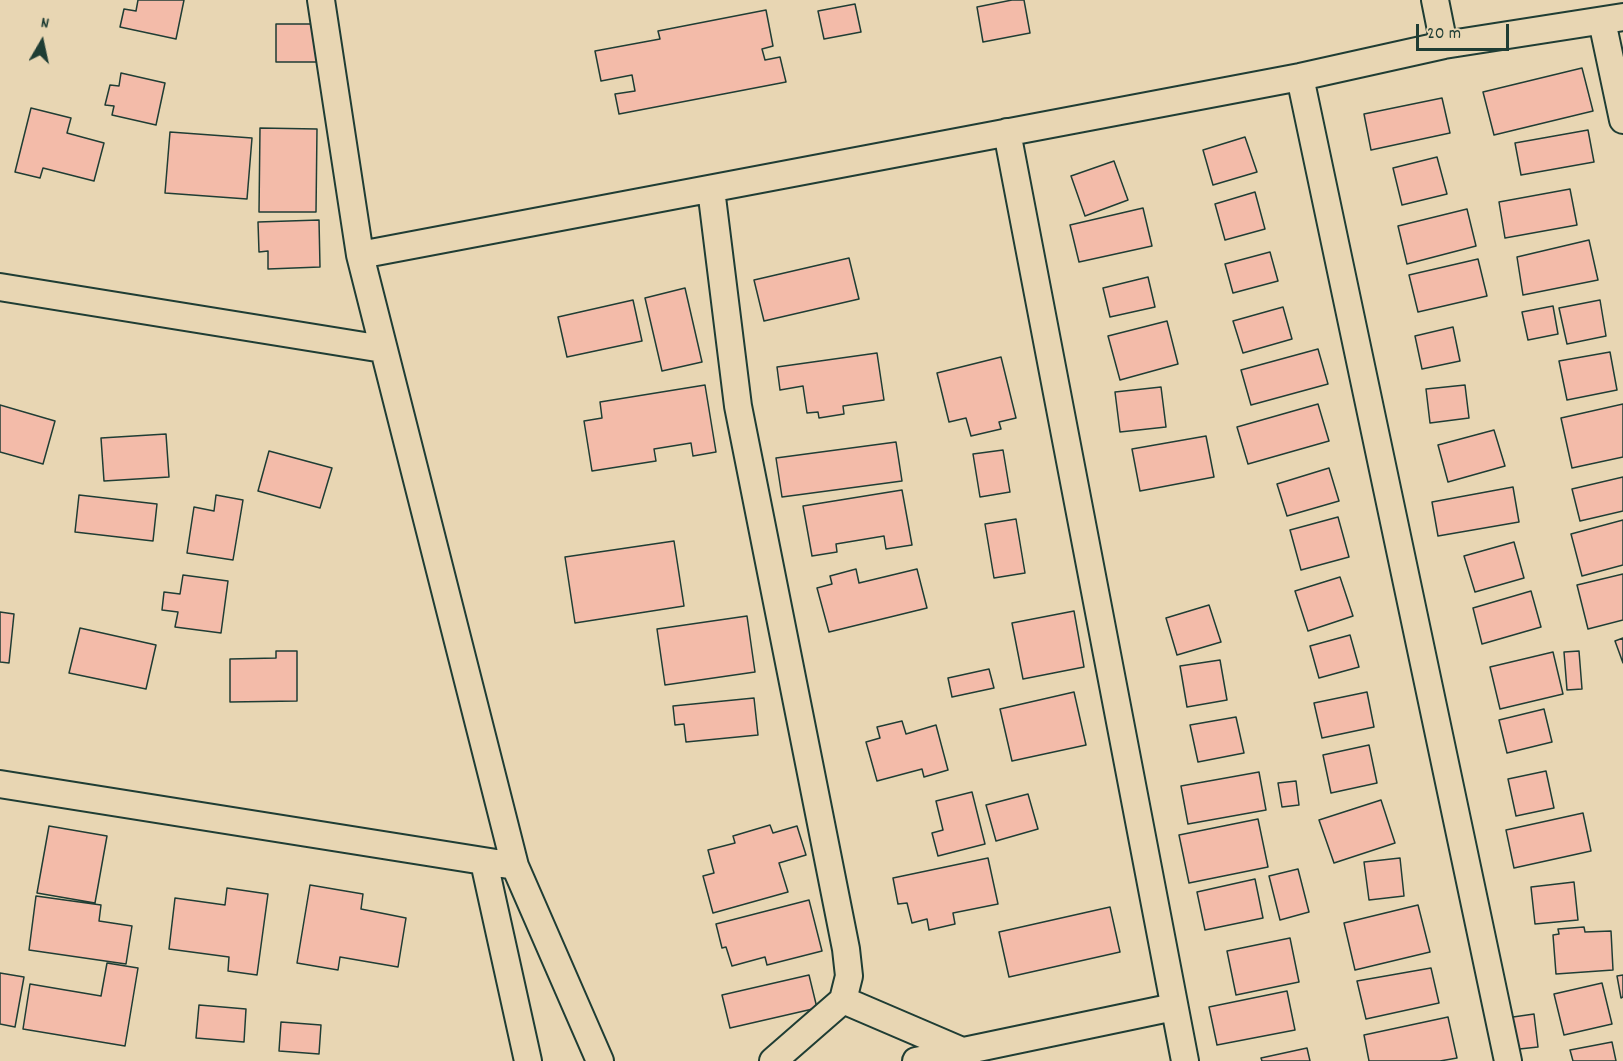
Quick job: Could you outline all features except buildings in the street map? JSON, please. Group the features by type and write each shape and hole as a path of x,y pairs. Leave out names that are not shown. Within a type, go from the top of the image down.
{"street":[{"path":"321,0 360,255 515,867 600,1061"},
{"path":"1435,0 1444,45"},
{"path":"360,255 1300,77 1444,45 1612,19 1623,120"},
{"path":"1300,77 1508,1061"},
{"path":"1007,132 1185,1061"},
{"path":"711,189 738,406 846,949 849,976 843,1000 773,1061"},
{"path":"0,287 383,349"},
{"path":"0,784 515,867"},
{"path":"484,862 528,1061"},
{"path":"843,1000 962,1051"},
{"path":"916,1061 1174,1007"}]}
